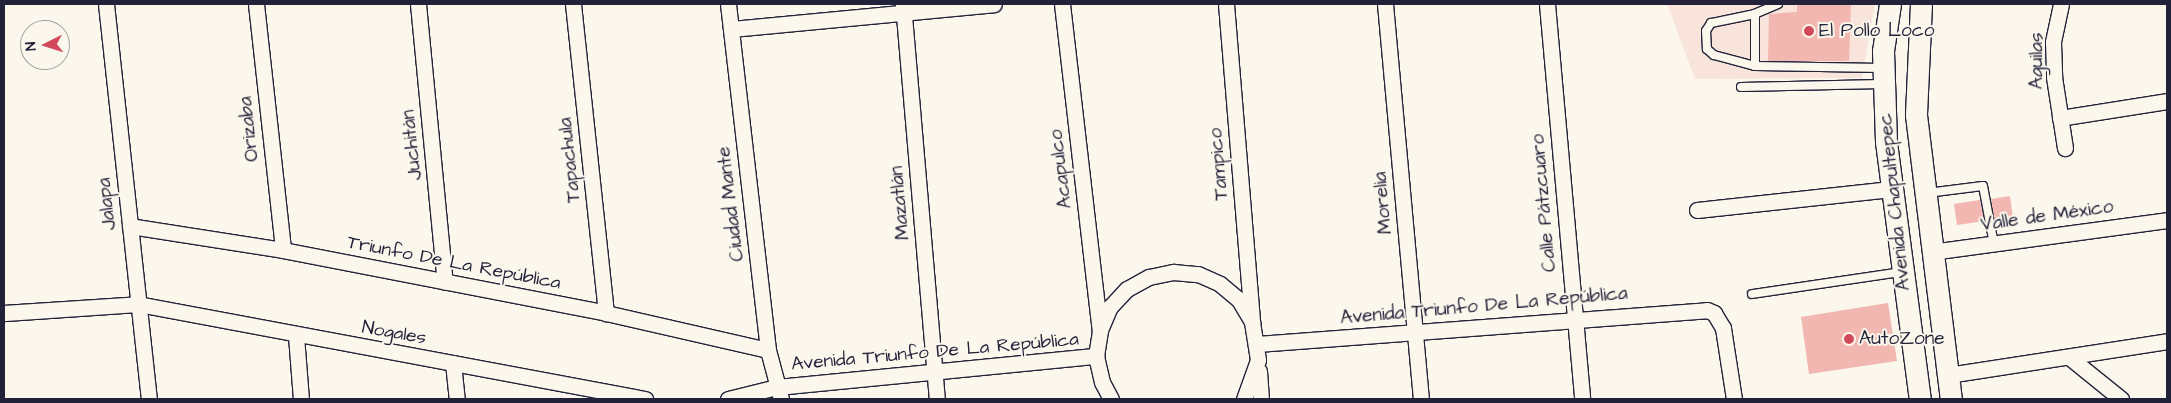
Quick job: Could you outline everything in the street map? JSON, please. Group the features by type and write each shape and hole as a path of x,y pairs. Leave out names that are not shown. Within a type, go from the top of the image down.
{"main road":[{"name":"Avenida Chapultepec","path":"1890,4 1884,76 1888,165 1920,399"},
{"name":"Avenida Chapultepec","path":"1921,4 1915,77 1919,154 1951,399"},
{"path":"1888,165 1903,170 1919,154"},
{"path":"1891,189 1912,200 1932,252"}],"street":[{"name":"Jalapa","path":"106,4 148,399"},
{"name":"Orizaba","path":"256,4 283,250"},
{"name":"Juchitán","path":"418,4 446,282"},
{"name":"Tapachula","path":"573,4 606,313"},
{"name":"Ciudad Mante","path":"728,4 768,350 779,393"},
{"path":"731,29 903,8 994,4"},
{"name":"Acapulco","path":"1062,4 1100,330"},
{"name":"Tampico","path":"1226,4 1252,322"},
{"name":"Morelia","path":"1385,4 1421,399"},
{"name":"Calle Pátzcuaro","path":"1547,4 1582,399"},
{"name":"Aguilas","path":"2060,4 2053,42 2064,148"},
{"name":"Mazatlán","path":"903,8 937,399"},
{"path":"2060,118 2167,101"},
{"path":"1697,210 1891,189"},
{"name":"Valle de México","path":"1932,252 2167,220"},
{"name":"Triunfo De La República","path":"130,226 283,250 606,313 768,350"},
{"path":"1103,399 1102,382 1096,356 1100,330 1110,307 1127,289 1149,277 1173,272 1198,274 1220,284 1239,300 1252,322 1258,344 1261,399"},
{"name":"Nogales","path":"4,313 138,304 296,336 453,363 570,392 645,399"},
{"name":"Avenida Triunfo De La República","path":"1258,344 1697,309 1714,312 1723,328 1734,399"},
{"path":"296,336 301,399"},
{"path":"1948,375 2167,341"},
{"name":"Avenida Triunfo De La República","path":"779,393 934,371 1096,356"},
{"path":"2069,357 2121,399"},
{"path":"1244,399 1258,360"},
{"path":"453,363 457,399"},
{"path":"1102,382 1111,399"},
{"path":"728,399 779,393"}],"lane":[{"path":"1778,4 1755,14 1711,22 1706,28 1706,45 1714,55 1755,66 1884,76"},
{"path":"1755,14 1755,66"},
{"path":"1741,87 1884,76"},
{"path":"1924,194 1983,186 1994,244"},
{"path":"1752,294 1903,272"}],"shaded area":[{"path":"1667,4 1875,4 1862,78 1695,79"}],"building":[{"name":"El Pollo Loco","path":"1797,4 1851,4 1849,61 1768,61 1769,14 1797,12"},
{"path":"2010,196 2013,218 1995,220 1991,199"},
{"path":"1980,200 1984,221 1957,225 1954,204"},
{"name":"AutoZone","path":"1888,303 1897,361 1809,374 1801,317"}],"place":[{"name":"El Pollo Loco","path":"1809,31"},
{"name":"AutoZone","path":"1849,339"}]}
